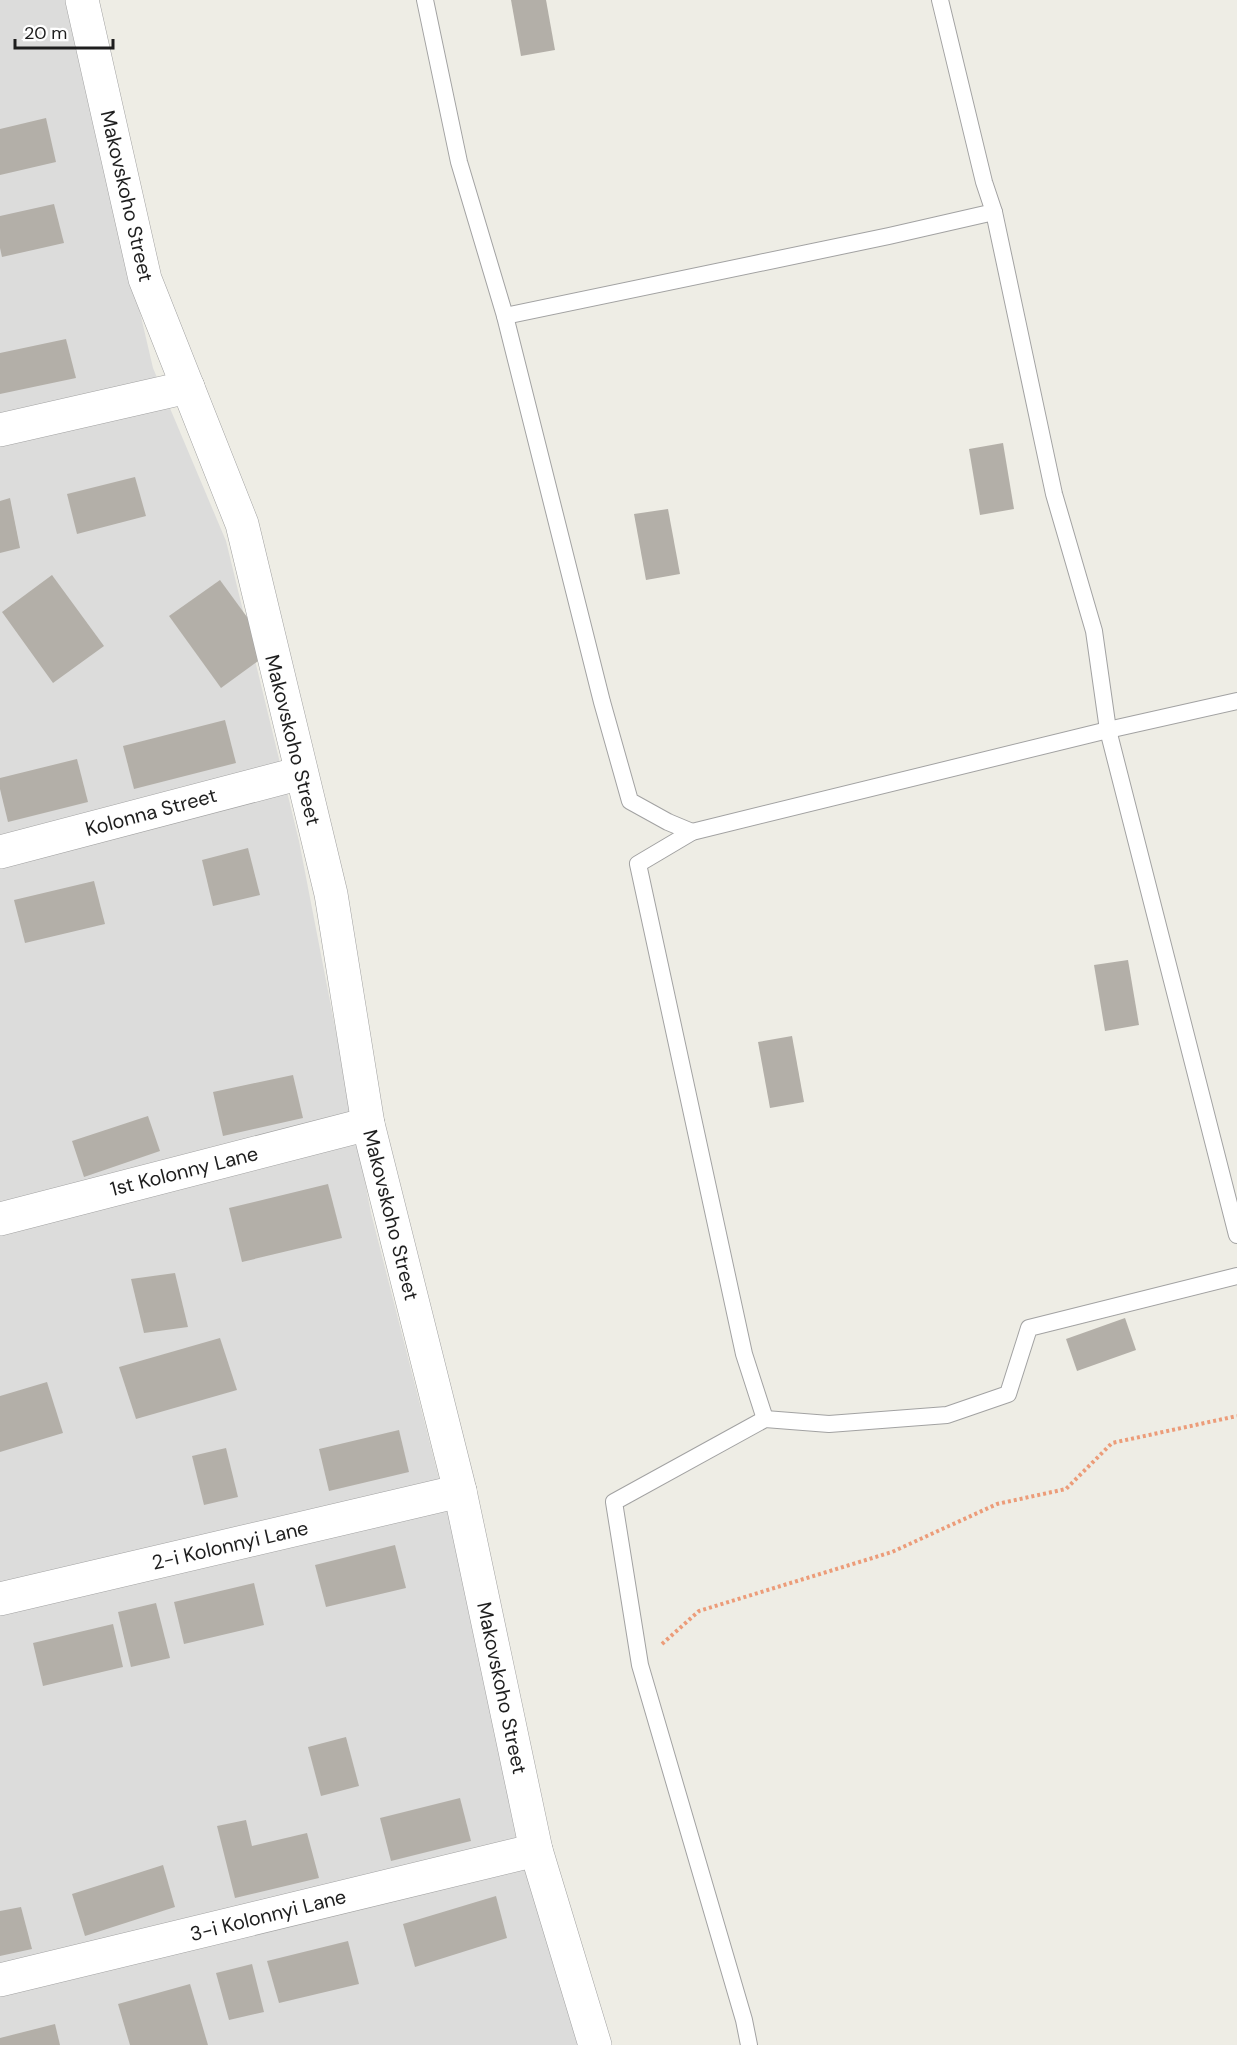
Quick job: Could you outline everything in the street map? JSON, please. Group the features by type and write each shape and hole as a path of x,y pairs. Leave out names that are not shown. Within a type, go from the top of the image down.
{"street":[{"name":"Makovskoho Street","path":"82,0 145,279 242,524 331,894 368,1124 460,1491 536,1850 595,2045"},
{"path":"0,430 188,387"},
{"name":"Kolonna Street","path":"0,852 301,773"},
{"name":"1st Kolonny Lane","path":"0,1219 368,1124"},
{"name":"2-i Kolonnyi Lane","path":"0,1599 460,1491"},
{"name":"3-i Kolonnyi Lane","path":"0,1980 536,1850"}],"lane":[{"path":"425,0 459,162 505,316 602,702 630,801 692,832"},
{"path":"940,0 984,182 994,212 1054,494 1094,631 1108,730 1237,1235"},
{"path":"505,316 994,212"},
{"path":"765,1419 744,1354 638,864 692,832 1108,730 1237,701"},
{"path":"749,2045 744,2020 640,1665 614,1502 765,1419 829,1424 948,1415 1008,1394 1029,1328 1237,1276"}],"path":[{"path":"640,1665 699,1611 892,1552 997,1504 1066,1489 1112,1443 1237,1416"}],"shaded area":[{"path":"0,0 67,0 153,368 226,541 299,841 371,1213 584,2045 0,2045"}],"building":[{"path":"511,0 546,0 555,50 521,56"},
{"path":"46,118 56,162 0,175 0,129"},
{"path":"54,204 64,243 2,257 0,216"},
{"path":"66,339 76,378 0,394 0,353"},
{"path":"1003,443 1014,509 980,515 969,449"},
{"path":"135,477 146,516 77,534 67,494"},
{"path":"10,498 20,548 0,553 0,501"},
{"path":"668,509 680,574 646,580 634,514"},
{"path":"52,575 104,646 53,683 2,612"},
{"path":"220,580 272,651 221,688 169,616"},
{"path":"225,720 236,763 134,789 123,746"},
{"path":"77,759 88,802 8,822 0,789 0,778"},
{"path":"248,848 260,895 213,906 202,860"},
{"path":"94,881 105,924 25,943 14,900"},
{"path":"1128,960 1139,1025 1105,1031 1094,965"},
{"path":"792,1036 804,1102 770,1108 758,1042"},
{"path":"293,1075 303,1118 223,1136 213,1092"},
{"path":"148,1116 160,1151 84,1177 72,1141"},
{"path":"328,1184 342,1238 242,1262 229,1208"},
{"path":"175,1273 188,1327 144,1333 131,1279"},
{"path":"1125,1318 1136,1350 1077,1371 1066,1339"},
{"path":"220,1338 237,1390 136,1419 119,1367"},
{"path":"47,1382 63,1433 0,1452 0,1396"},
{"path":"399,1430 409,1472 329,1491 319,1449"},
{"path":"226,1448 238,1497 204,1505 192,1456"},
{"path":"395,1545 406,1588 326,1607 315,1565"},
{"path":"254,1583 264,1625 184,1644 174,1602"},
{"path":"156,1603 170,1658 131,1667 118,1612"},
{"path":"113,1624 123,1667 43,1686 33,1643"},
{"path":"346,1737 359,1786 321,1796 308,1747"},
{"path":"460,1798 471,1841 391,1861 380,1818"},
{"path":"246,1820 252,1846 307,1833 319,1878 235,1898 217,1826"},
{"path":"163,1865 175,1907 85,1936 72,1894"},
{"path":"496,1896 507,1938 415,1967 403,1924"},
{"path":"21,1907 32,1949 0,1956 0,1911"},
{"path":"348,1941 359,1984 279,2003 267,1961"},
{"path":"252,1964 264,2012 229,2020 216,1973"},
{"path":"190,1984 208,2045 130,2045 118,2004"},
{"path":"55,2024 60,2045 0,2045 0,2038"}]}
